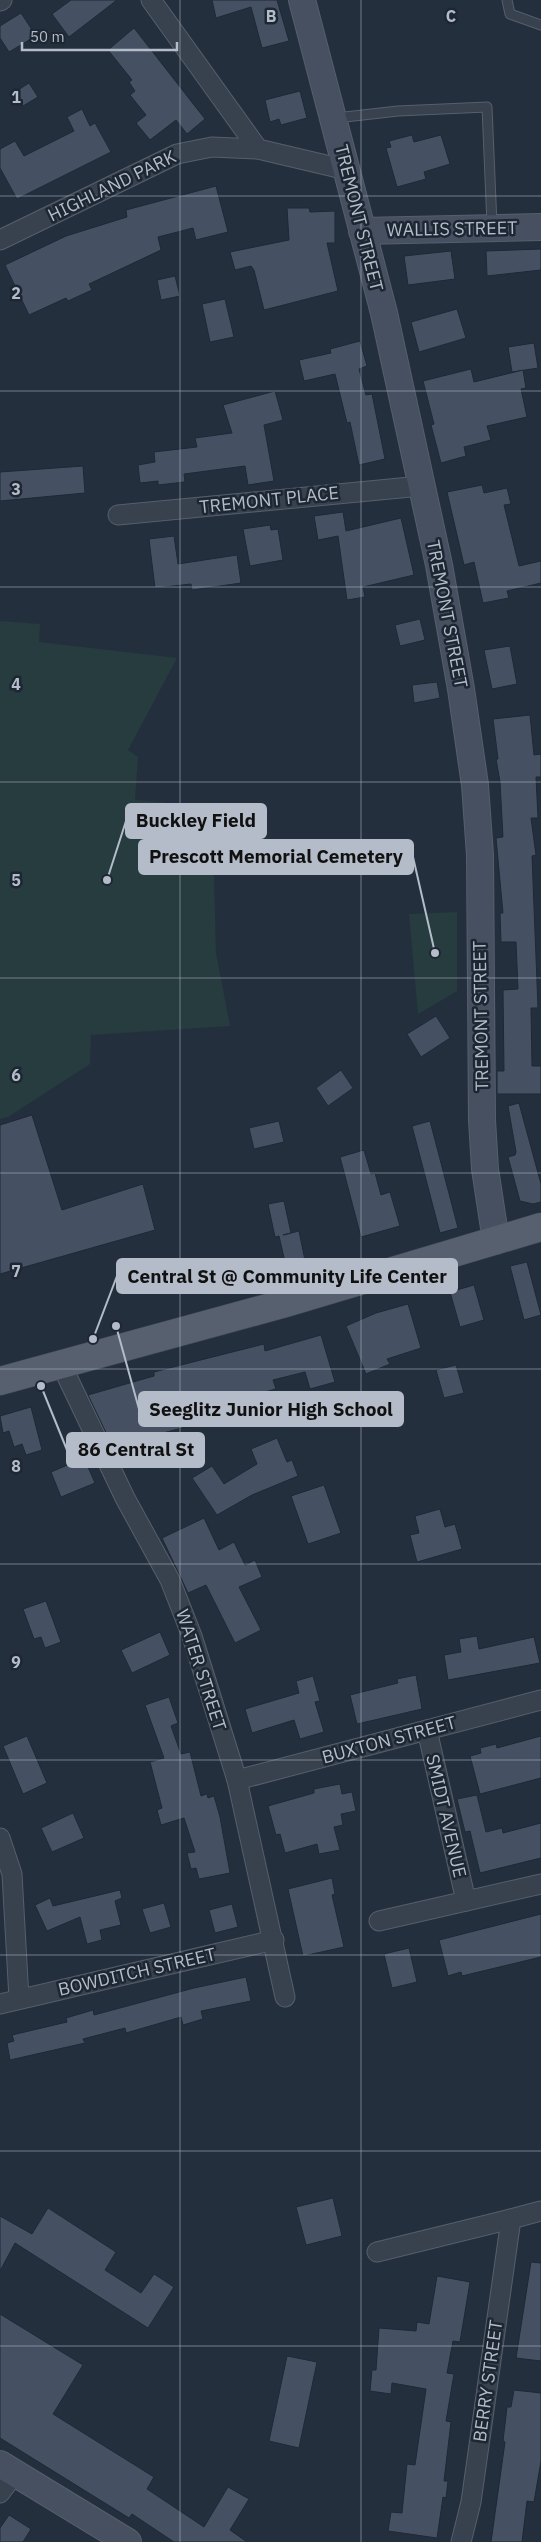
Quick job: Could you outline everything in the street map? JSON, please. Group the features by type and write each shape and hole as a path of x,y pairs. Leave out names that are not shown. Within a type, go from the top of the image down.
{"main road":[{"path":"0,1381 282,1304 541,1227"}],"street":[{"path":"151,0 258,150"},
{"name":"TREMONT STREET","path":"302,0 384,313 439,565 462,689 477,807 480,855 482,1120 485,1169 496,1241"},
{"name":"HIGHLAND PARK","path":"0,240 177,154 212,147 258,150 347,170"},
{"name":"WALLIS STREET","path":"362,231 541,227"},
{"name":"TREMONT PLACE","path":"118,515 421,486"},
{"name":"WATER STREET","path":"61,1364 125,1498 170,1580 192,1636 237,1780 274,1940 285,1997"},
{"name":"BUXTON STREET","path":"237,1780 541,1700"},
{"name":"SMIDT AVENUE","path":"427,1730 466,1901"},
{"path":"0,1838 12,1874 17,1926 19,1999"},
{"name":"SMIDT AVENUE","path":"379,1921 541,1884"},
{"name":"BOWDITCH STREET","path":"0,2004 274,1940"},
{"path":"377,2252 541,2211"},
{"name":"BERRY STREET","path":"462,2542 471,2502 512,2219"},
{"path":"5,2476 128,2542"}],"lane":[{"path":"507,0 510,14 541,25"},
{"path":"334,119 398,111 487,107 492,228"}],"green space":[{"path":"0,621 40,624 39,642 177,658 128,750 138,757 135,800 212,807 216,953 230,1026 91,1035 90,1064 8,1117 0,1119"},
{"path":"457,912 457,991 418,1014 409,914"}],"building":[{"path":"71,0 117,0 69,37 52,14"},
{"path":"212,0 277,0 289,41 262,48 251,7 216,18"},
{"path":"21,13 36,36 9,52 0,38 0,26"},
{"path":"134,28 205,119 187,134 176,120 150,140 136,123 146,115 130,95 135,91 129,82 132,80 108,50"},
{"path":"29,83 38,97 23,106 15,92"},
{"path":"300,91 307,118 281,125 279,119 270,122 265,100"},
{"path":"82,109 90,126 95,123 111,152 17,199 0,168 0,149 15,141 24,156 74,131 67,117"},
{"path":"412,135 414,142 441,135 450,164 424,172 426,179 397,187 386,148 391,147 389,141"},
{"path":"216,186 228,232 196,240 193,228 158,237 161,250 89,284 92,290 68,301 66,298 29,315 5,265 66,236 127,217 126,210"},
{"path":"287,208 309,208 310,212 335,211 335,243 327,243 338,291 264,310 254,270 251,266 235,270 230,252 289,240"},
{"path":"541,249 541,270 487,276 486,251"},
{"path":"451,251 455,279 408,285 404,256"},
{"path":"175,276 180,296 161,300 157,280"},
{"path":"225,299 234,337 210,342 202,304"},
{"path":"457,309 466,338 419,352 411,322"},
{"path":"360,341 367,366 359,369 366,395 372,394 385,459 359,465 350,422 347,423 335,374 304,381 299,360 331,353 330,349"},
{"path":"534,343 538,368 512,372 508,347"},
{"path":"471,369 474,382 523,370 526,388 521,389 527,417 487,426 491,440 464,447 466,456 441,463 431,425 434,424 423,381"},
{"path":"275,391 283,420 264,425 274,481 248,485 245,466 184,474 185,482 158,485 158,481 140,483 138,465 155,462 154,452 197,447 195,438 232,433 223,405"},
{"path":"83,466 85,493 0,501 0,472"},
{"path":"482,485 484,493 507,488 511,504 504,505 519,566 541,561 541,583 507,591 509,598 483,603 474,562 464,565 447,492"},
{"path":"343,512 346,531 401,518 414,575 363,587 365,597 347,600 338,536 318,540 314,516"},
{"path":"270,525 271,530 278,529 283,560 250,566 243,529"},
{"path":"174,536 178,564 237,555 241,583 192,590 191,584 155,588 149,539"},
{"path":"420,619 425,640 400,646 395,625"},
{"path":"510,646 517,684 492,689 484,650"},
{"path":"437,682 440,698 414,703 412,685"},
{"path":"530,715 534,755 541,754 541,777 536,777 538,818 531,818 536,855 532,856 538,1008 531,1008 532,1066 541,1066 541,1094 497,1094 497,1071 504,1071 503,990 518,989 516,942 501,942 500,913 503,913 496,838 503,837 500,782 493,719"},
{"path":"436,1016 450,1038 421,1057 407,1034"},
{"path":"341,1070 353,1088 328,1106 316,1088"},
{"path":"519,1103 541,1184 541,1202 533,1204 520,1201 508,1157 515,1155 516,1152 508,1106"},
{"path":"32,1115 62,1210 143,1184 155,1230 0,1274 0,1125"},
{"path":"279,1121 284,1142 254,1149 249,1128"},
{"path":"430,1121 458,1228 440,1233 412,1126"},
{"path":"364,1150 371,1174 375,1173 381,1195 390,1192 400,1226 361,1237 340,1157"},
{"path":"284,1201 291,1233 299,1231 307,1270 288,1275 279,1236 275,1237 268,1204"},
{"path":"527,1262 541,1315 524,1320 510,1266"},
{"path":"474,1285 484,1320 460,1327 450,1292"},
{"path":"408,1304 421,1348 387,1359 390,1364 366,1374 346,1326 376,1313"},
{"path":"321,1335 335,1382 310,1389 305,1372 273,1380 276,1389 189,1412 193,1425 137,1440 142,1461 122,1466 114,1440 110,1441 88,1395 154,1376 154,1372 177,1366 264,1344 265,1351"},
{"path":"456,1365 464,1393 444,1398 436,1370"},
{"path":"31,1407 42,1450 26,1455 22,1444 14,1447 9,1431 3,1433 0,1416"},
{"path":"277,1438 287,1462 292,1460 298,1476 252,1495 217,1515 192,1478 212,1466 224,1484 257,1464 251,1449"},
{"path":"84,1458 95,1483 61,1497 51,1472"},
{"path":"324,1485 341,1533 308,1544 291,1496"},
{"path":"440,1509 445,1527 455,1524 462,1549 417,1562 410,1535 419,1533 415,1516"},
{"path":"204,1518 219,1550 234,1542 245,1565 255,1560 262,1577 239,1587 261,1630 235,1643 206,1585 188,1593 162,1538"},
{"path":"46,1601 61,1642 45,1648 41,1637 34,1639 23,1609"},
{"path":"160,1632 170,1655 132,1673 121,1650"},
{"path":"477,1636 479,1649 534,1637 540,1663 448,1680 444,1655 461,1652 459,1639"},
{"path":"416,1675 422,1709 357,1724 350,1695 398,1683 397,1679"},
{"path":"313,1676 320,1701 315,1702 324,1732 300,1739 294,1720 252,1733 245,1709 299,1693 296,1681"},
{"path":"169,1697 178,1723 171,1726 181,1754 190,1752 201,1796 207,1794 208,1798 214,1796 220,1817 230,1873 199,1879 196,1868 191,1869 187,1853 195,1852 184,1818 161,1825 157,1810 162,1808 150,1762 164,1758 145,1705"},
{"path":"27,1736 47,1783 23,1794 3,1746"},
{"path":"541,1736 541,1778 480,1794 470,1756 481,1753 480,1748 496,1744 497,1748"},
{"path":"340,1784 342,1794 352,1792 356,1811 341,1814 343,1825 334,1827 340,1850 319,1854 317,1844 285,1853 280,1834 276,1835 268,1806 314,1793 314,1789"},
{"path":"477,1795 486,1832 502,1828 503,1833 541,1823 541,1858 480,1873 470,1831 465,1832 457,1799"},
{"path":"73,1813 84,1838 52,1852 41,1828"},
{"path":"332,1878 335,1894 332,1895 344,1947 303,1956 288,1889"},
{"path":"120,1890 122,1898 115,1901 121,1925 100,1930 102,1940 87,1944 80,1917 47,1931 35,1905 50,1898 53,1906"},
{"path":"164,1903 171,1927 150,1933 142,1909"},
{"path":"232,1904 238,1927 215,1933 209,1910"},
{"path":"541,1914 541,1957 462,1976 461,1972 448,1976 439,1940"},
{"path":"409,1948 417,1982 392,1988 384,1954"},
{"path":"246,1977 251,2001 201,2011 203,2019 183,2025 181,2017 126,2033 125,2028 83,2039 85,2043 10,2060 7,2043 14,2041 12,2035 67,2022 66,2018 93,2010 94,2015 194,1988"},
{"path":"333,2198 342,2236 306,2245 296,2207"},
{"path":"48,2208 116,2252 105,2270 141,2293 154,2274 174,2287 148,2328 15,2243 0,2271 0,2216 32,2234"},
{"path":"531,2262 541,2263 541,2361 516,2358"},
{"path":"437,2276 470,2282 460,2342 453,2341 447,2373 454,2374 446,2421 451,2422 444,2481 448,2481 446,2498 443,2497 437,2538 388,2531 391,2512 402,2513 407,2464 415,2465 426,2389 392,2383 391,2394 370,2391 372,2370 376,2370 379,2328 416,2331 417,2322 429,2324"},
{"path":"0,2314 83,2365 53,2414 154,2477 147,2489 204,2527 228,2487 249,2499 230,2530 247,2542 174,2542 132,2514 129,2518 0,2438"},
{"path":"287,2356 317,2362 299,2448 269,2441"},
{"path":"514,2390 541,2393 541,2461 534,2502 527,2501 522,2542 491,2542 505,2442 503,2441 507,2407 511,2407"},
{"path":"9,2515 31,2529 23,2542 0,2542 0,2528"}],"place":[{"name":"Buckley Field","path":"107,880"},
{"name":"Prescott Memorial Cemetery","path":"435,953"},
{"name":"Seeglitz Junior High School","path":"116,1326"},
{"name":"Central St @ Community Life Center","path":"93,1339"},
{"name":"86 Central St","path":"41,1386"}]}
